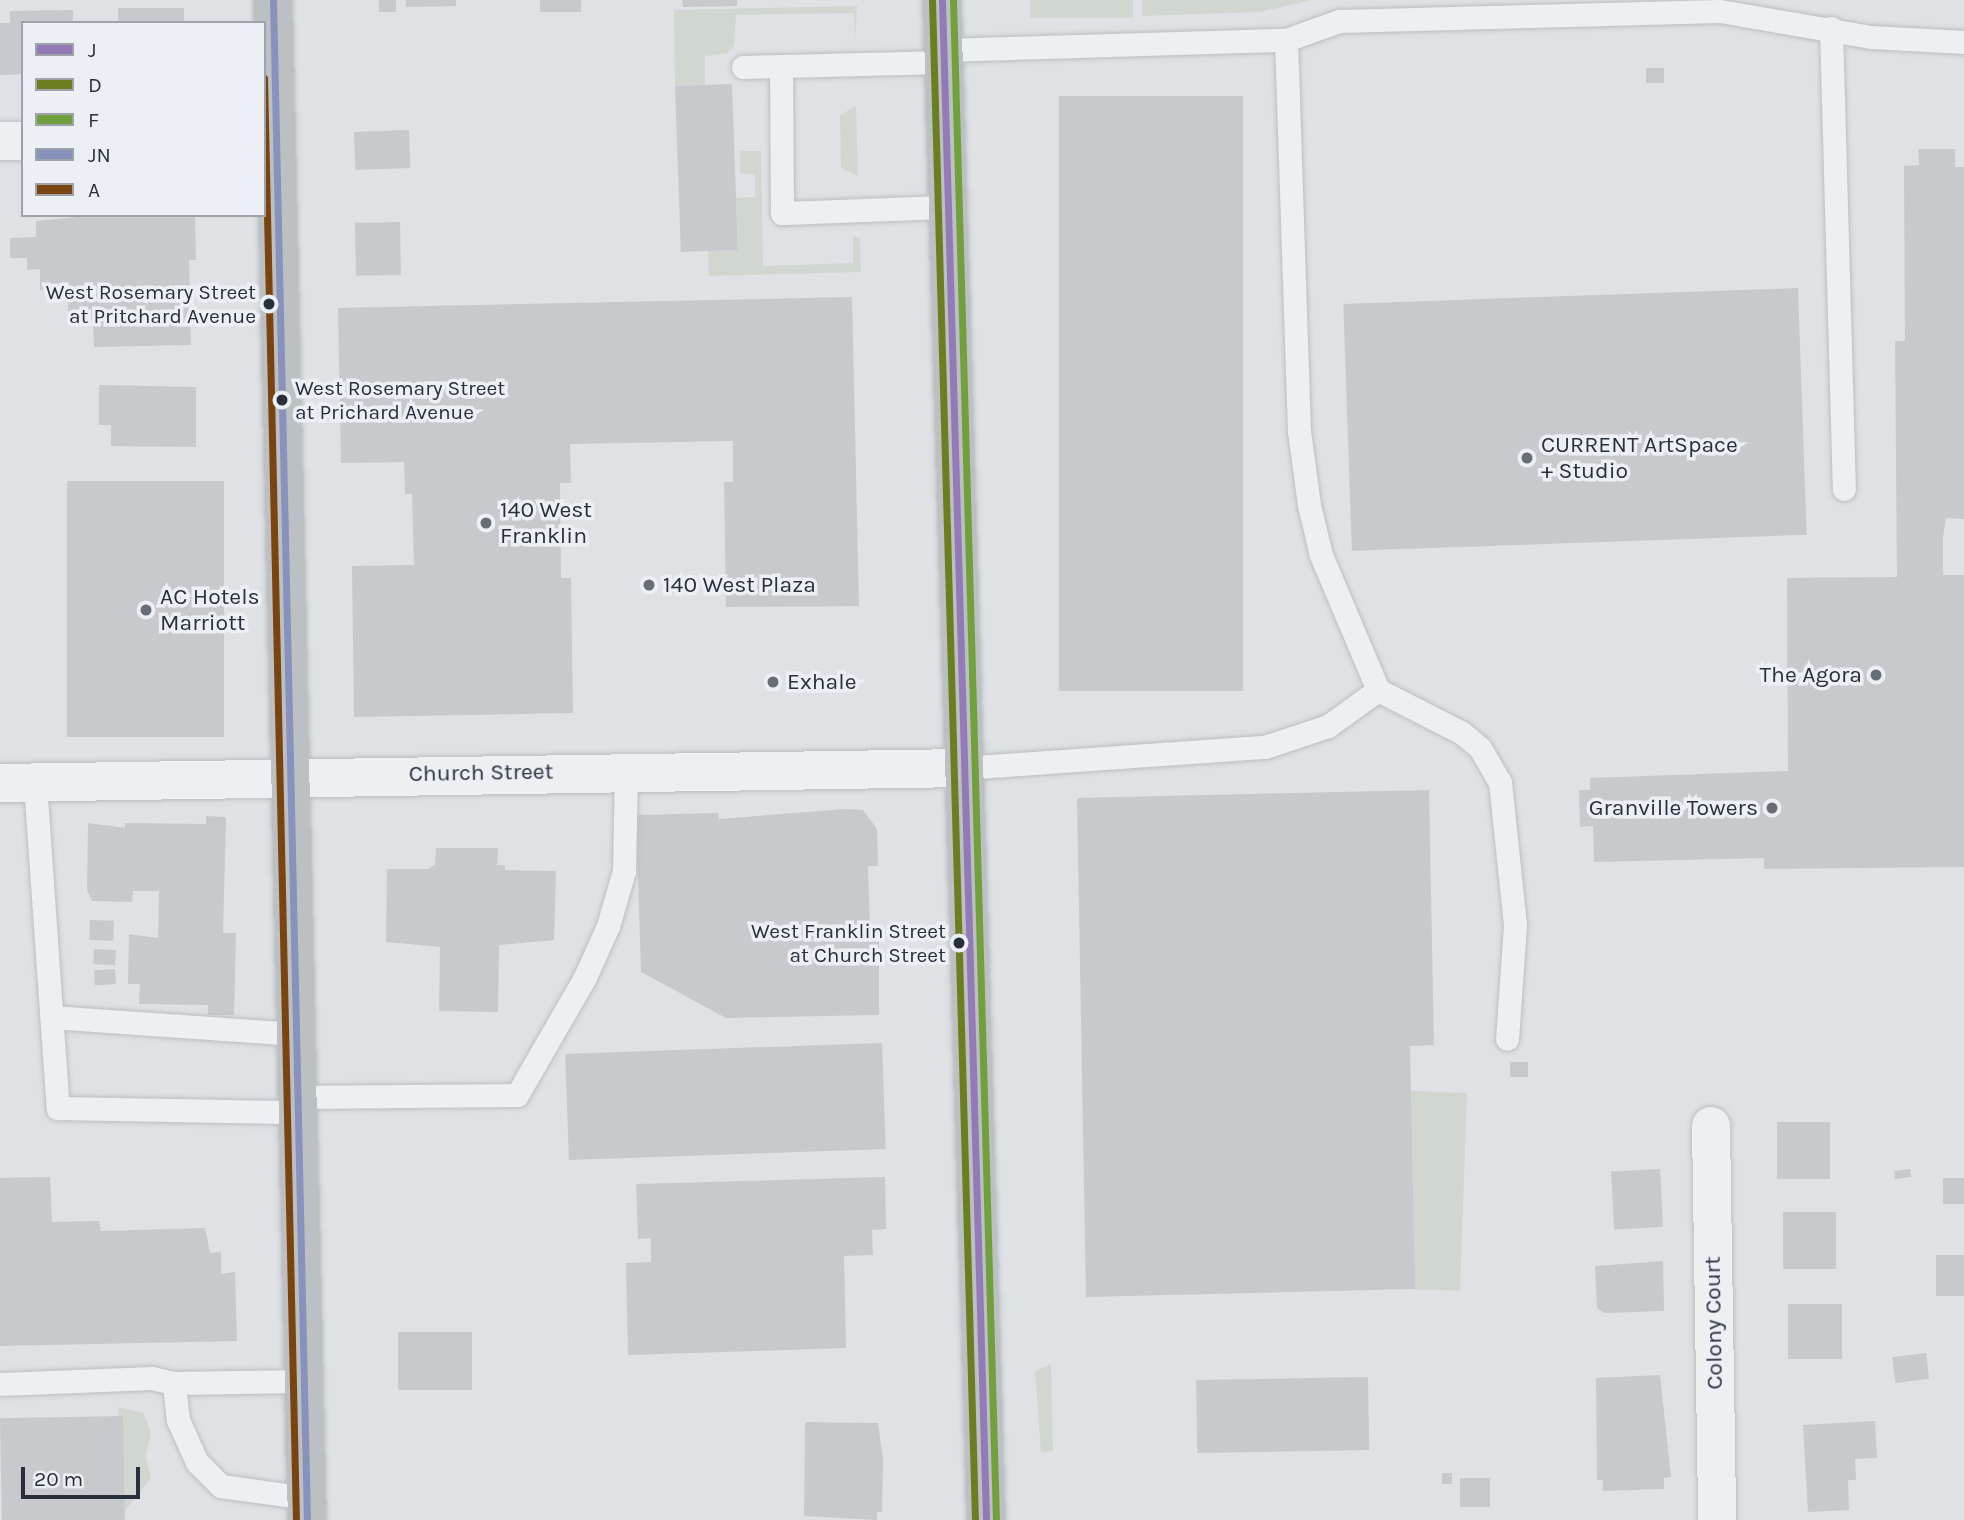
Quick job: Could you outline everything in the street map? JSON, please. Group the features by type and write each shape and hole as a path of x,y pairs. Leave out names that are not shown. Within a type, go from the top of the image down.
{"main road":[{"path":"273,0 270,135 307,1509"},
{"path":"942,0 962,768 986,1520"}],"street":[{"path":"0,141 21,141"},
{"name":"Church Street","path":"18,783 626,770 962,768"},
{"name":"Colony Court","path":"1711,1126 1717,1520"}],"lane":[{"path":"743,67 1286,40 1339,21 1522,13 1720,11 1871,37 1964,42"},
{"path":"1831,28 1844,489"},
{"path":"1286,40 1299,431 1309,505 1321,555 1378,690 1462,733 1480,748 1500,782 1515,925 1507,1039"},
{"path":"781,66 782,213 947,207"},
{"path":"962,768 1265,747 1328,726 1378,690"},
{"path":"18,783 52,1017 58,1108 297,1104 517,1095 586,977 608,926 624,872 626,770"},
{"path":"52,1017 295,1034"},
{"path":"0,1384 152,1378 174,1383 304,1381"},
{"path":"174,1383 178,1420 197,1462 221,1486 307,1509"}],"shaded area":[{"path":"1030,0 1133,0 1133,18 1030,18"},
{"path":"1142,0 1313,0 1260,12 1142,16"},
{"path":"857,6 855,43 854,13 736,15 734,46 728,53 705,56 705,85 675,86 674,10"},
{"path":"856,106 858,176 841,168 840,115"},
{"path":"740,151 761,151 763,266 853,263 853,236 860,239 861,272 709,276 708,251 738,250 736,198 755,197 755,174 740,174"},
{"path":"1411,1091 1467,1093 1460,1291 1404,1289"},
{"path":"1051,1364 1053,1451 1041,1452 1035,1371"},
{"path":"118,1407 144,1413 151,1434 146,1456 151,1478 121,1516"}],"building":[{"path":"379,0 396,0 396,12 379,12"},
{"path":"406,0 456,0 456,6 406,7"},
{"path":"540,0 581,0 581,12 540,12"},
{"path":"682,0 737,0 737,6 683,7"},
{"path":"118,8 184,8 184,21 118,21"},
{"path":"73,10 73,21 21,21 21,74 0,75 0,23 10,23 10,11"},
{"path":"1646,68 1664,68 1664,83 1646,83"},
{"path":"732,84 738,250 681,252 675,86"},
{"path":"1059,96 1243,96 1243,691 1059,691"},
{"path":"409,130 410,168 355,170 354,132"},
{"path":"1918,149 1955,149 1955,167 1964,167 1964,519 1946,518 1943,575 1964,575 1964,867 1764,869 1764,858 1594,862 1593,826 1580,827 1579,790 1590,790 1590,778 1788,771 1787,578 1897,577 1895,341 1905,341 1904,166 1919,165"},
{"path":"78,217 195,217 196,260 189,260 191,345 94,347 93,319 68,320 68,290 40,290 40,269 27,270 27,258 10,258 10,238 36,237 36,221"},
{"path":"400,222 401,275 356,276 355,223"},
{"path":"1798,288 1807,535 1352,551 1343,304"},
{"name":"140 West Franklin","path":"852,297 859,606 726,607 724,482 733,482 733,441 570,444 571,483 560,483 561,578 571,578 573,713 354,717 352,566 414,565 412,494 405,494 404,462 341,463 338,308"},
{"path":"99,385 196,387 196,447 111,446 111,425 99,425"},
{"name":"AC Hotels Marriott","path":"67,481 224,481 224,737 67,737"},
{"path":"1429,790 1434,1045 1410,1046 1415,1289 1086,1297 1077,798"},
{"path":"863,810 877,829 878,866 868,866 870,930 879,930 879,1015 726,1018 641,972 636,815 718,813 719,819"},
{"path":"206,816 226,817 223,933 236,933 234,1015 208,1015 208,1005 139,1004 140,984 128,984 129,934 158,938 159,891 133,891 132,902 92,901 87,890 88,823 125,828 125,823 206,824"},
{"path":"436,848 498,848 497,865 505,865 505,870 556,871 554,940 499,945 498,1012 439,1011 440,947 386,942 387,869 428,869 435,865"},
{"path":"90,920 114,921 113,941 89,940"},
{"path":"94,949 116,950 115,965 93,964"},
{"path":"115,969 116,984 95,985 94,970"},
{"path":"882,1043 886,1149 569,1160 565,1054"},
{"path":"1510,1062 1528,1062 1528,1077 1510,1077"},
{"path":"1777,1122 1830,1122 1830,1179 1777,1179"},
{"path":"1660,1169 1663,1227 1614,1229 1611,1172"},
{"path":"1910,1169 1911,1177 1895,1179 1894,1171"},
{"path":"50,1177 52,1222 99,1221 101,1231 205,1228 210,1253 221,1252 221,1274 235,1272 237,1341 0,1346 0,1178"},
{"path":"885,1177 886,1229 872,1230 873,1255 844,1256 846,1348 628,1355 626,1263 651,1262 651,1238 638,1239 636,1184"},
{"path":"1943,1178 1964,1178 1964,1204 1943,1204"},
{"path":"1783,1212 1836,1212 1836,1269 1783,1269"},
{"path":"1936,1255 1964,1255 1964,1296 1936,1296"},
{"path":"1663,1261 1664,1311 1605,1313 1597,1308 1595,1266"},
{"path":"1788,1304 1842,1304 1842,1359 1788,1359"},
{"path":"398,1332 472,1332 472,1390 398,1390"},
{"path":"1926,1353 1929,1379 1895,1383 1892,1357"},
{"path":"1660,1375 1671,1477 1664,1478 1664,1489 1603,1491 1603,1480 1597,1480 1596,1378"},
{"path":"1368,1377 1369,1450 1197,1453 1196,1380"},
{"path":"123,1416 125,1520 2,1520 0,1418"},
{"path":"1875,1421 1877,1458 1855,1459 1856,1480 1848,1480 1849,1510 1808,1512 1803,1425"},
{"path":"805,1422 878,1423 883,1460 882,1512 877,1512 877,1520 804,1516"},
{"path":"1442,1473 1452,1473 1452,1484 1442,1484"},
{"path":"1460,1478 1490,1478 1490,1507 1460,1507"}],"transit line":[{"name":"JN","path":"273,0 307,1520"},
{"name":"D","path":"932,0 975,1520"},
{"name":"J","path":"942,0 986,1520"},
{"name":"F","path":"953,0 996,1520"},
{"name":"A","path":"266,168 296,1520"}],"place":[{"name":"West Rosemary Street at Pritchard Avenue","path":"269,304"},
{"name":"West Rosemary Street at Prichard Avenue","path":"282,400"},
{"name":"CURRENT ArtSpace + Studio","path":"1527,458"},
{"name":"140 West Franklin","path":"486,523"},
{"name":"140 West Plaza","path":"649,585"},
{"name":"AC Hotels Marriott","path":"146,610"},
{"name":"The Agora","path":"1876,675"},
{"name":"Exhale","path":"773,682"},
{"name":"Granville Towers","path":"1772,808"},
{"name":"West Franklin Street at Church Street","path":"959,943"}]}
